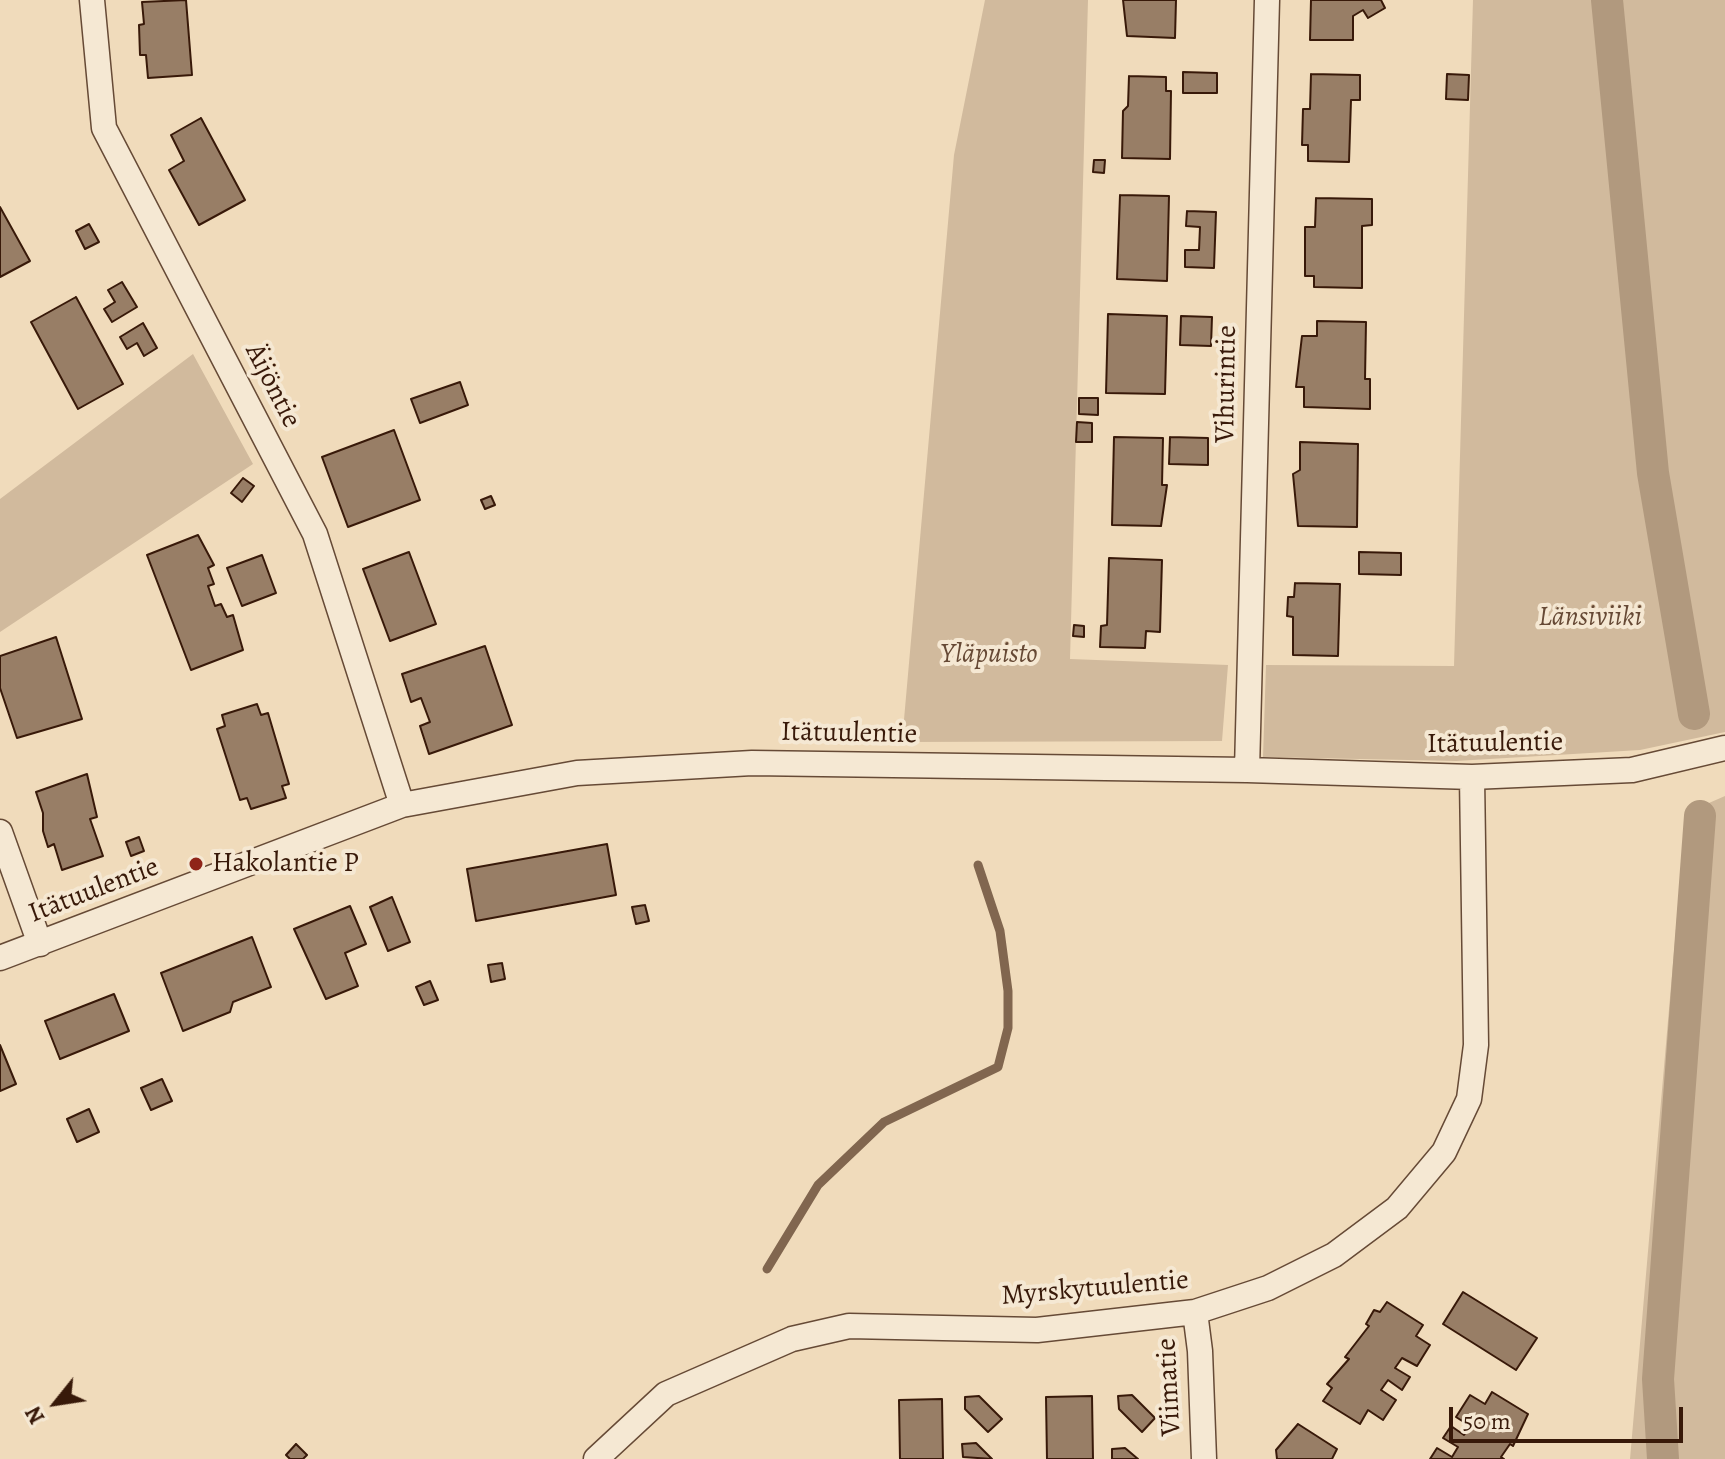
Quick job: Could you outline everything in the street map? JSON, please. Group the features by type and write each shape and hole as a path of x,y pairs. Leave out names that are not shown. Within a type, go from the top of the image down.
{"street":[{"name":"Äijöntie","path":"92,0 104,128 315,534 402,805"},
{"name":"Vihurintie","path":"1247,770 1267,0"},
{"name":"Itätuulentie","path":"0,958 402,805 577,773 752,763 1247,770 1472,777 1632,770 1725,748"},
{"name":"Myrskytuulentie","path":"596,1459 666,1394 792,1339 849,1326 1037,1330 1195,1312 1268,1288 1334,1255 1397,1208 1444,1152 1469,1099 1476,1045 1472,777"},
{"path":"0,832 40,944"},
{"name":"Viimatie","path":"1195,1312 1200,1351 1204,1459"}],"green space":[{"name":"Yläpuisto","path":"985,0 1088,0 1070,659 1228,665 1222,741 902,742 954,155"},
{"name":"Länsiviiki","path":"1473,0 1725,0 1725,732 1640,750 1456,761 1263,757 1266,665 1454,666"},
{"path":"193,354 253,464 0,632 0,499"},
{"path":"1725,796 1725,1459 1630,1459 1686,813"}],"building":[{"path":"186,0 192,75 148,78 146,55 140,55 139,25 144,24 142,2"},
{"path":"1123,0 1176,0 1175,38 1127,36"},
{"path":"1311,0 1381,0 1385,8 1368,18 1363,10 1353,16 1353,40 1310,40"},
{"path":"1183,72 1217,73 1217,93 1183,93"},
{"path":"1311,74 1360,75 1360,100 1351,100 1349,162 1308,161 1308,145 1302,145 1303,109 1310,109"},
{"path":"1447,74 1469,75 1468,100 1446,99"},
{"path":"1129,76 1166,77 1166,91 1171,91 1170,159 1122,158 1123,111 1128,106"},
{"path":"201,118 245,200 199,225 169,170 184,161 171,135"},
{"path":"1094,160 1105,160 1104,173 1093,172"},
{"path":"1120,195 1169,196 1167,281 1117,279"},
{"path":"1316,198 1372,199 1372,225 1362,226 1362,288 1314,287 1314,276 1305,276 1305,227 1315,227"},
{"path":"0,207 30,261 0,277"},
{"path":"1187,211 1216,212 1214,268 1185,267 1185,250 1199,250 1200,227 1186,226"},
{"path":"89,224 99,242 85,249 76,231"},
{"path":"122,282 137,307 112,322 104,309 115,302 108,290"},
{"path":"76,297 123,384 78,409 31,322"},
{"path":"1108,314 1167,316 1165,394 1106,393"},
{"path":"1181,316 1212,317 1211,346 1180,345"},
{"path":"1317,321 1366,322 1365,379 1370,379 1370,409 1304,407 1304,387 1296,387 1302,336 1317,336"},
{"path":"143,323 157,348 144,356 137,343 127,349 120,337"},
{"path":"460,382 468,405 420,423 411,399"},
{"path":"1079,398 1098,398 1098,415 1079,414"},
{"path":"1077,422 1092,423 1092,442 1076,442"},
{"path":"394,430 420,500 348,527 322,457"},
{"path":"1114,437 1163,438 1162,485 1167,485 1161,526 1112,525"},
{"path":"1170,437 1208,438 1208,465 1169,464"},
{"path":"1300,442 1358,444 1357,527 1298,526 1293,474 1300,470"},
{"path":"243,478 254,486 242,502 231,493"},
{"path":"491,496 495,505 485,509 481,500"},
{"path":"198,535 214,565 208,568 214,584 208,586 215,606 221,604 227,617 233,615 243,650 191,670 147,555"},
{"path":"409,552 436,624 390,641 363,569"},
{"path":"1359,552 1401,553 1401,575 1359,574"},
{"path":"262,555 276,593 242,606 227,568"},
{"path":"1109,558 1162,560 1160,632 1146,631 1145,648 1100,647 1101,626 1107,625"},
{"path":"1295,583 1340,584 1338,656 1293,655 1293,617 1287,616 1288,597 1294,597"},
{"path":"1074,625 1084,626 1084,637 1073,636"},
{"path":"56,637 82,719 17,738 0,688 0,656"},
{"path":"485,646 512,725 429,754 420,726 430,722 421,698 411,702 402,674"},
{"path":"257,704 261,715 268,713 289,784 282,786 286,798 251,809 247,798 240,800 217,729 225,726 222,715"},
{"path":"87,774 97,817 90,819 103,856 62,870 54,844 48,847 36,792"},
{"path":"139,837 144,851 131,856 126,842"},
{"path":"607,844 616,895 476,921 467,869"},
{"path":"392,897 410,942 388,951 370,907"},
{"path":"645,905 649,921 636,924 632,907"},
{"path":"350,906 366,944 345,953 358,986 326,999 294,929"},
{"path":"252,937 271,987 233,1002 230,1012 183,1031 161,973"},
{"path":"502,963 505,979 491,982 488,965"},
{"path":"430,981 438,1000 424,1005 416,987"},
{"path":"114,994 129,1031 60,1059 45,1021"},
{"path":"0,1045 16,1084 0,1091"},
{"path":"162,1079 172,1101 151,1110 141,1088"},
{"path":"89,1109 99,1132 77,1142 67,1119"},
{"path":"1463,1292 1537,1338 1516,1370 1443,1324"},
{"path":"1387,1302 1423,1325 1416,1336 1430,1345 1417,1366 1402,1358 1395,1368 1410,1377 1402,1390 1388,1380 1381,1390 1396,1400 1383,1420 1368,1410 1360,1424 1323,1401 1332,1388 1327,1384 1349,1359 1345,1357 1369,1326 1366,1324 1374,1310 1380,1312"},
{"path":"1492,1392 1528,1414 1513,1446 1510,1444 1501,1457 1504,1459 1430,1459 1437,1448 1452,1457 1458,1447 1443,1438 1451,1426 1464,1435 1470,1426 1456,1417 1470,1395 1485,1404"},
{"path":"1132,1395 1155,1418 1142,1432 1119,1409 1118,1396"},
{"path":"979,1396 1002,1419 988,1432 965,1409 965,1397"},
{"path":"1092,1396 1093,1459 1047,1459 1046,1397"},
{"path":"942,1399 943,1459 900,1459 899,1400"},
{"path":"1298,1424 1337,1449 1332,1459 1277,1459 1276,1450"},
{"path":"976,1443 992,1459 963,1457 962,1444"},
{"path":"296,1444 307,1455 303,1459 290,1459 286,1455"},
{"path":"1125,1448 1138,1459 1112,1459 1112,1449"}],"waterway":[{"path":"1607,0 1653,473 1694,714"},
{"path":"1663,1459 1658,1379 1700,816"},
{"path":"767,1269 818,1185 884,1122 998,1067 1008,1028 1008,991 1000,931 978,865"}],"place":[{"name":"Hakolantie P","path":"196,864"}]}
